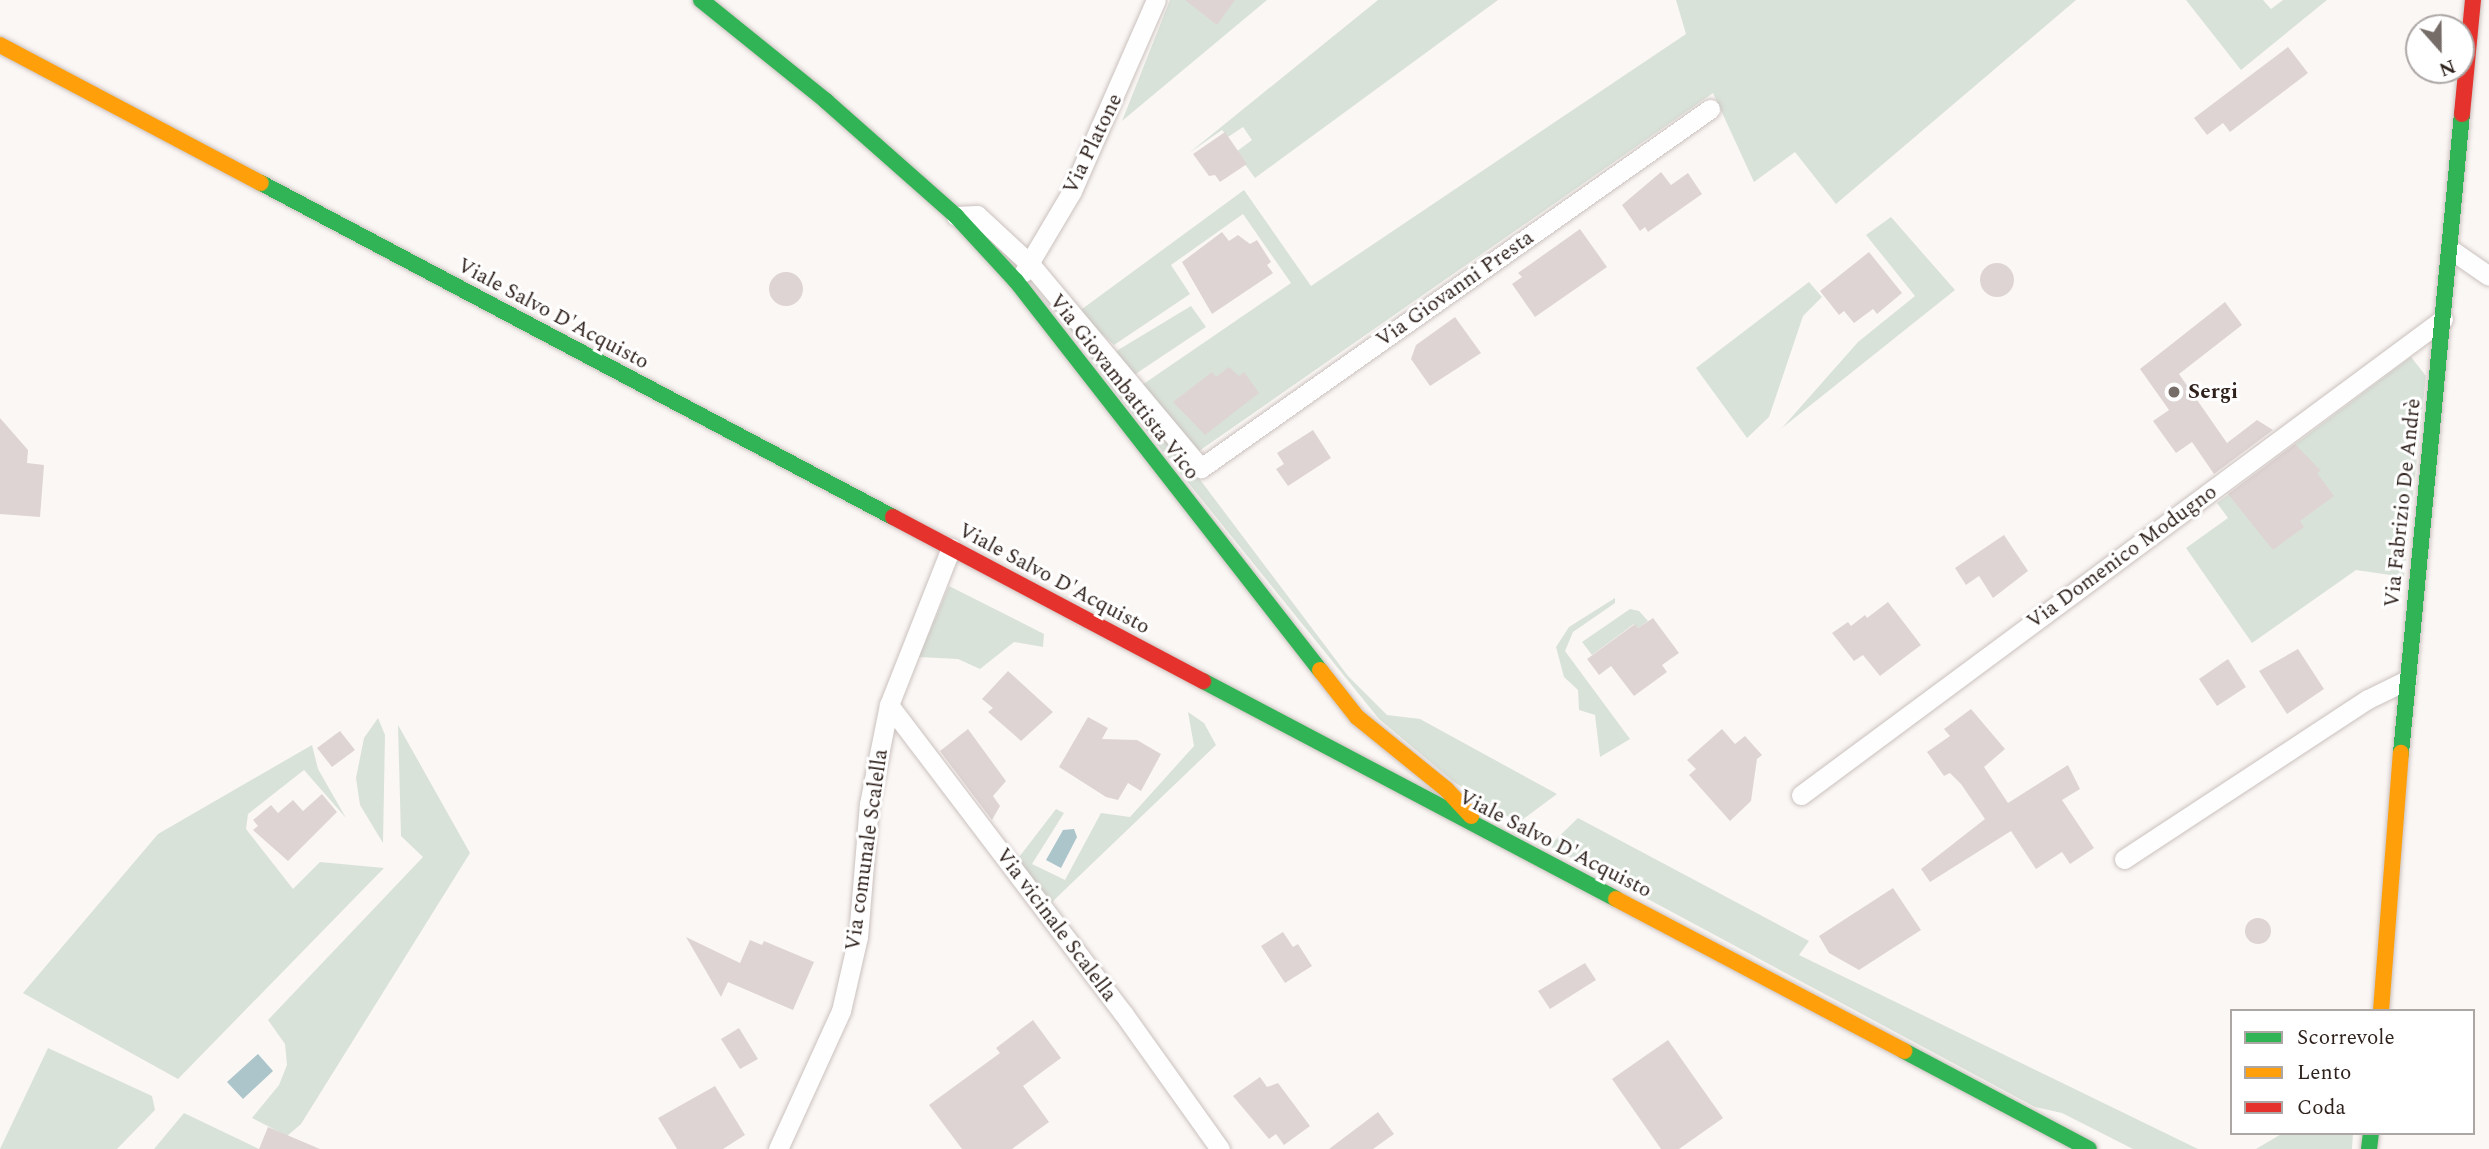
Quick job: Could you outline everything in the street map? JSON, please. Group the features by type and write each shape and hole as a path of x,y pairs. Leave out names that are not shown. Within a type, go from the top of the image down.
{"street":[{"name":"Via Giovambattista Vico","path":"701,0 826,101 956,216 1016,281 1357,718 1446,789 1483,830"},
{"name":"Via Platone","path":"1016,281 1031,265 1072,191 1156,0"},
{"name":"Via Fabrizio De Andrè","path":"2381,1009 2407,680 2473,0"},
{"name":"Viale Salvo D'Acquisto","path":"0,45 951,548 1362,769 2089,1149"},
{"name":"Via Giovanni Presta","path":"1031,265 1201,468 1710,109"},
{"path":"956,216 977,215 1031,265"},
{"path":"2450,249 2489,276"},
{"name":"Via Domenico Modugno","path":"1801,794 2443,319"},
{"name":"Via comunale Scalella","path":"778,1149 841,1011 858,937 869,804 889,705 951,548"},
{"path":"2124,859 2368,699 2407,680"},
{"name":"Via vicinale Scalella","path":"889,705 1123,1013 1220,1149"},
{"path":"1357,718 1368,741 1362,769"}],"shaded area":[{"path":"1170,0 1267,0 1122,121"},
{"path":"1378,0 1498,0 1255,178 1236,152 1252,140 1243,127 1228,137 1222,130 1189,153"},
{"path":"1676,0 2076,0 1836,204 1795,152 1754,182 1713,93 1199,451 1142,385 1291,283 1243,214 1171,265 1190,294 1114,345 1078,312 1244,190 1311,286 1686,34"},
{"path":"2186,0 2263,0 2271,9 2283,0 2327,0 2241,70"},
{"path":"1891,217 1955,290 1782,428 1858,342 1915,296 1866,235"},
{"path":"1809,282 1822,297 1803,316 1769,417 1747,438 1696,368"},
{"path":"1038,285 1186,461 1348,676 1387,715 1420,719 1557,794 1518,823 1454,782 1379,719 1115,392"},
{"path":"1191,306 1206,327 1131,377 1115,354 1118,350"},
{"path":"2411,357 2426,376 2404,577 2356,570 2252,643 2186,548 2228,518 2217,503"},
{"path":"949,586 1044,634 1043,647 1014,642 980,669 958,659 919,657"},
{"path":"1615,598 1615,603 1573,632 1565,651 1630,739 1600,757 1595,715 1579,710 1578,690 1564,677 1556,647 1569,627"},
{"path":"1630,609 1639,611 1648,621 1638,628 1634,624 1592,655 1582,642"},
{"path":"1188,712 1204,723 1216,745 1052,902 1016,861 1056,809 1064,813 1032,864 1065,880 1101,813 1130,817 1194,746"},
{"path":"378,718 385,735 383,843 360,805 356,778 364,738"},
{"path":"398,725 470,853 301,1124 287,1136 252,1118 279,1085 287,1065 285,1044 268,1020 423,857 401,836"},
{"path":"312,745 318,769 346,818 304,770 248,814 246,829 293,889 320,862 384,868 178,1079 23,993 158,834"},
{"path":"1578,818 1809,941 1799,955 2198,1149 2133,1149 2062,1113 2035,1107 1549,846"},
{"path":"48,1048 152,1096 155,1110 117,1149 0,1149"},
{"path":"184,1113 259,1149 154,1149"},
{"path":"2280,1135 2353,1135 2352,1149 2256,1149"}],"water":[{"path":"1074,829 1077,837 1061,868 1046,860 1063,830"},
{"path":"258,1054 273,1071 243,1099 227,1082"}],"building":[{"path":"1185,0 1235,0 1217,25"},
{"path":"2288,47 2308,73 2230,132 2223,123 2207,135 2194,118"},
{"path":"1225,132 1247,164 1220,182 1215,175 1209,176 1193,154"},
{"path":"1661,172 1671,185 1688,173 1702,194 1648,232 1645,227 1640,231 1622,205"},
{"path":"1580,229 1607,267 1535,317 1512,284 1522,277 1518,273"},
{"path":"1222,232 1229,241 1238,235 1250,244 1257,240 1271,262 1267,265 1273,273 1212,314 1182,262"},
{"path":"1869,252 1902,293 1877,314 1873,309 1854,323 1844,311 1839,315 1820,291"},
{"path":"1997,263 2009,268 2014,280 2009,292 1997,297 1985,292 1980,280 1985,268"},
{"path":"786,272 798,277 803,289 798,301 786,306 774,301 769,289 774,277"},
{"name":"Sergi","path":"2225,302 2242,325 2179,374 2227,443 2257,420 2273,430 2214,474 2192,442 2176,453 2153,421 2169,410 2140,369"},
{"path":"1455,317 1481,353 1430,386 1411,359 1416,345"},
{"path":"1229,367 1239,376 1244,372 1259,393 1205,435 1173,402 1212,372 1216,377"},
{"path":"0,418 28,450 27,463 44,465 40,517 0,514"},
{"path":"1313,430 1331,458 1288,486 1276,469 1284,464 1277,453"},
{"path":"2295,444 2321,471 2317,473 2334,496 2300,521 2304,527 2273,550 2228,494"},
{"path":"2004,535 2028,571 1993,598 1979,576 1966,585 1955,568"},
{"path":"1888,602 1921,645 1880,676 1863,655 1854,661 1832,633 1848,622 1851,626 1865,615 1867,618"},
{"path":"1653,618 1679,653 1662,665 1667,672 1634,696 1611,666 1599,675 1587,659 1635,624 1638,628"},
{"path":"2298,649 2324,689 2287,714 2259,671"},
{"path":"2228,659 2246,687 2217,706 2199,679"},
{"path":"1008,671 1053,712 1021,741 988,712 993,708 982,699"},
{"path":"1971,709 2005,749 1984,767 2008,803 2068,765 2080,789 2062,800 2094,848 2070,864 2062,852 2036,869 2011,831 1930,882 1921,869 1985,819 1961,784 1950,773 1944,776 1927,752 1950,736 1944,729"},
{"path":"1088,717 1108,728 1102,739 1137,740 1161,754 1141,791 1128,783 1118,800 1106,797 1059,767"},
{"path":"968,729 1006,781 993,796 1000,806 992,820 940,751"},
{"path":"1722,729 1735,744 1745,736 1762,755 1757,759 1751,801 1730,821 1689,775 1696,769 1687,760"},
{"path":"340,731 355,750 332,767 317,748"},
{"path":"322,794 337,812 288,861 253,830 258,826 253,820 271,805 278,813 293,800 303,811"},
{"path":"1893,888 1921,930 1859,970 1829,953 1819,936"},
{"path":"2258,918 2267,922 2271,931 2267,940 2258,944 2249,940 2245,931 2249,922"},
{"path":"1283,932 1293,947 1298,944 1312,966 1285,983 1261,946"},
{"path":"686,937 740,963 750,940 762,945 764,941 814,962 793,1010 728,982 721,997"},
{"path":"1585,963 1596,980 1550,1009 1538,991"},
{"path":"1033,1020 1061,1058 1023,1086 1049,1122 1012,1149 962,1149 929,1105 1000,1053 996,1048"},
{"path":"739,1028 758,1059 740,1069 721,1039"},
{"path":"1668,1040 1723,1118 1679,1149 1661,1149 1612,1079"},
{"path":"1260,1077 1267,1087 1278,1083 1310,1126 1284,1145 1276,1134 1269,1139 1233,1096"},
{"path":"715,1086 745,1135 723,1149 677,1149 658,1118"},
{"path":"1378,1112 1394,1134 1373,1149 1329,1149"},
{"path":"268,1127 320,1149 259,1149"}],"traffic: fast":[{"path":"701,0 826,101 956,216 1016,281 1320,670"},
{"path":"2401,753 2462,114"},
{"path":"261,183 893,517"},
{"path":"1203,681 1616,899"},
{"path":"1904,1051 2089,1149"},
{"path":"2369,1149 2371,1135"}],"traffic: slow":[{"path":"0,45 261,183"},
{"path":"1320,670 1357,717 1446,789 1471,816"},
{"path":"2381,1009 2401,753"},
{"path":"1616,899 1904,1051"}],"traffic: jam":[{"path":"2462,114 2473,0"},
{"path":"893,517 1203,681"}],"place":[{"name":"Sergi","path":"2174,392"}]}
